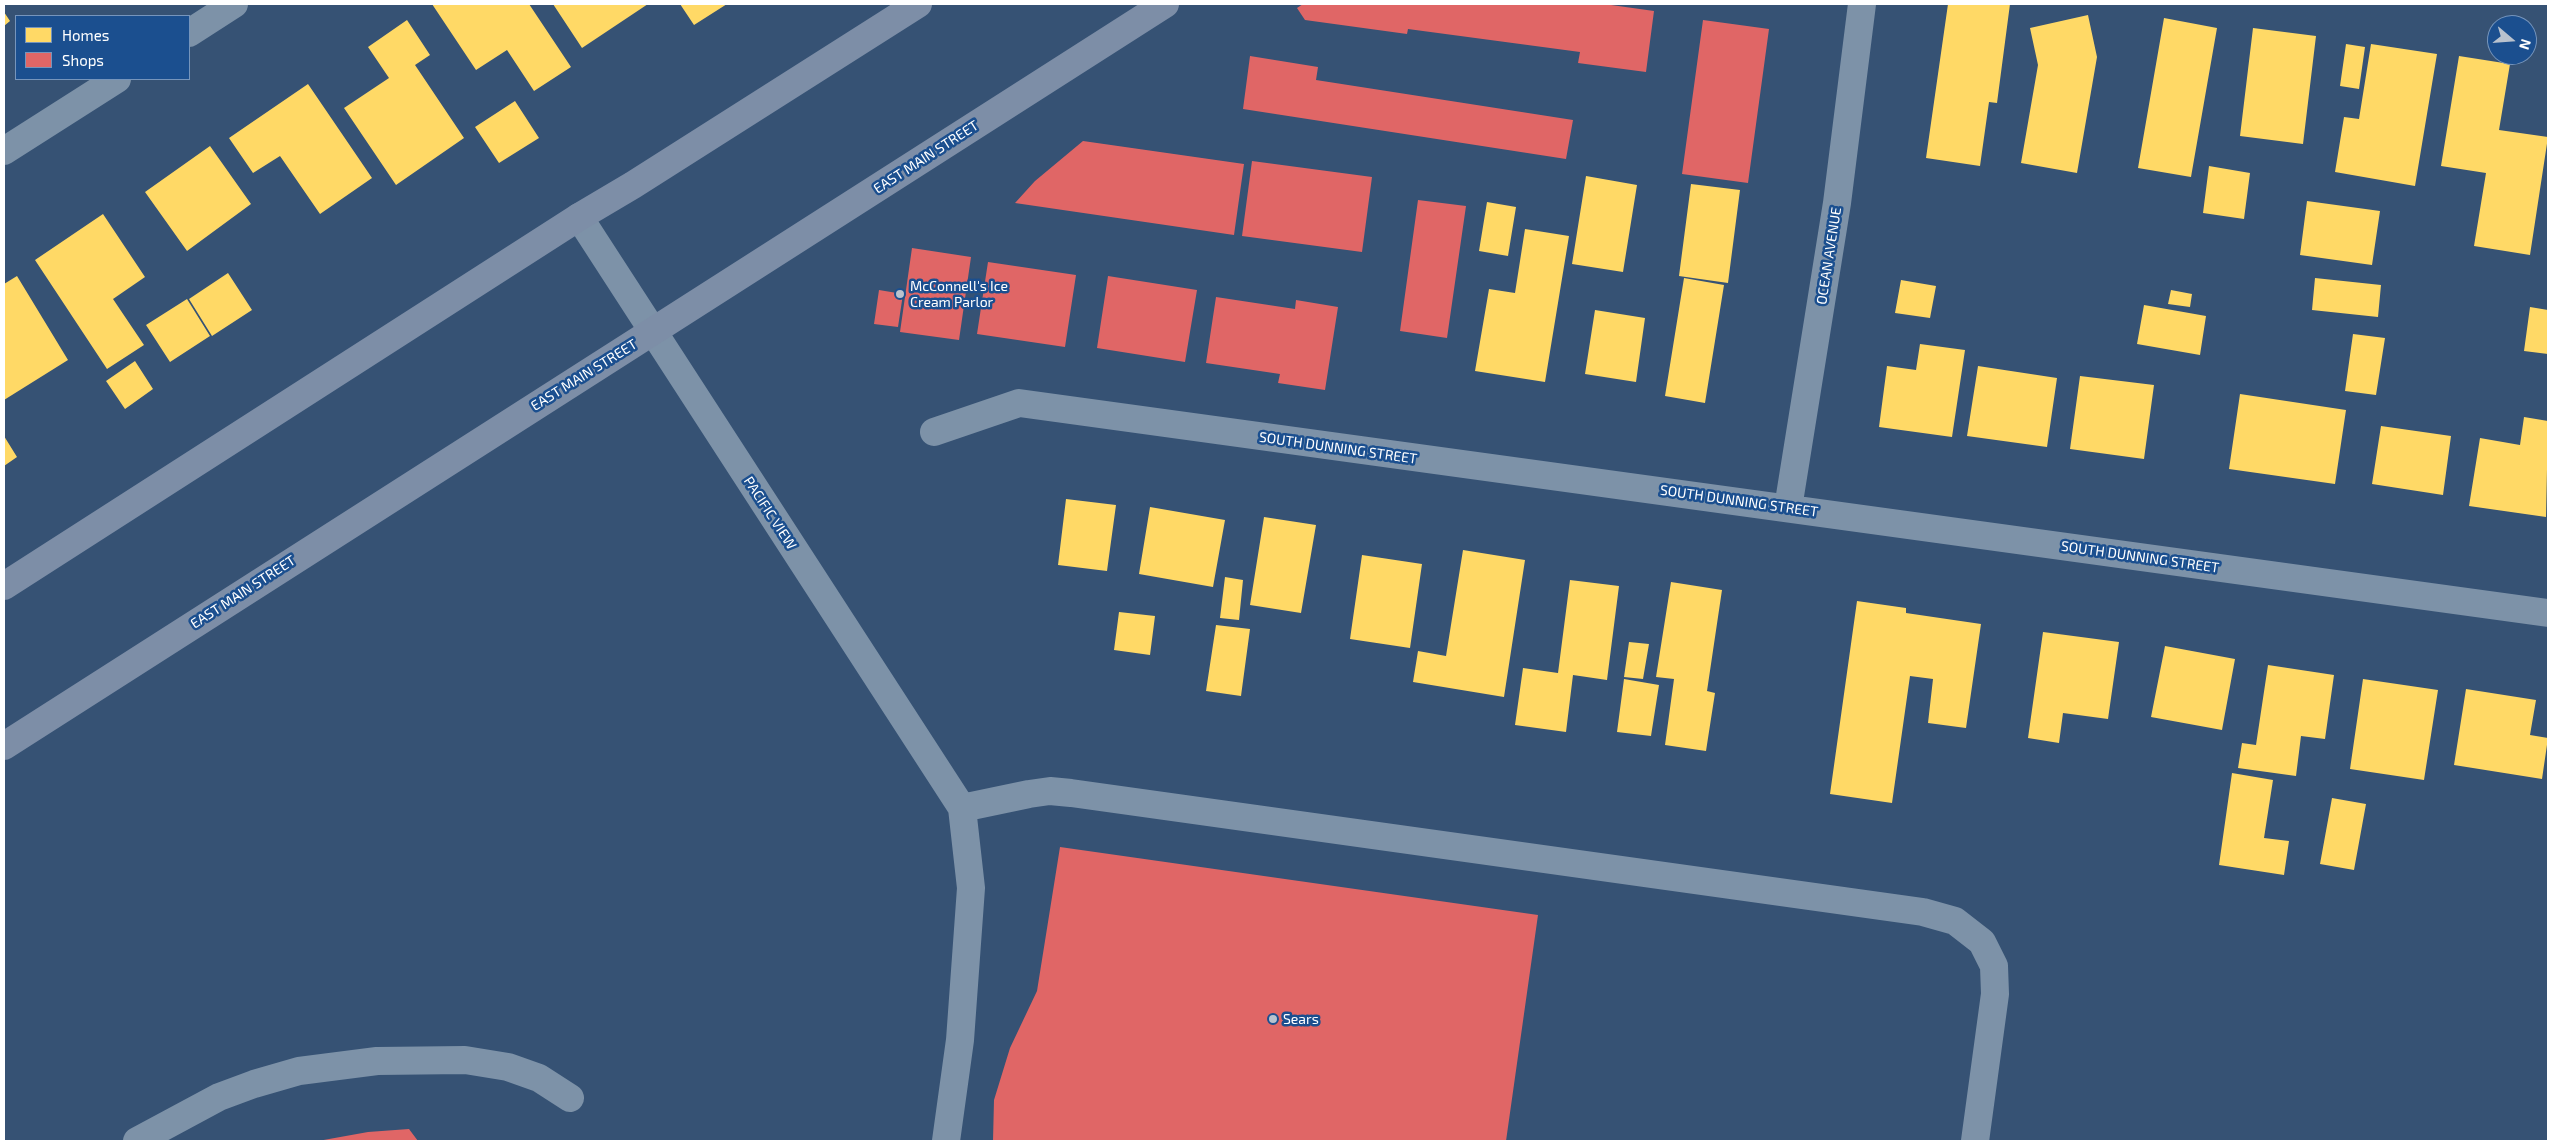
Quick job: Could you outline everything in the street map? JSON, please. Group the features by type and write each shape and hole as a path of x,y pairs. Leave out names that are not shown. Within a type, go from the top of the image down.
{"main road":[{"path":"4,586 579,217 918,4"},
{"name":"EAST MAIN STREET","path":"4,746 1165,4"}],"street":[{"path":"190,32 234,4"},
{"name":"OCEAN AVENUE","path":"1788,508 1837,203 1862,4"},
{"path":"4,151 115,80"},
{"name":"PACIFIC VIEW","path":"579,217 962,808"},
{"name":"SOUTH DUNNING STREET","path":"934,432 1019,403 2548,614"},
{"path":"946,1141 960,1040 971,888 962,808 1050,791 1923,912 1955,921 1982,942 1994,966 1995,994 1975,1141"},
{"path":"137,1141 219,1097 254,1084 299,1072 377,1061 465,1060 508,1067 539,1078 570,1098"}],"building: Homes":[{"path":"432,4 529,4 571,67 534,91 507,50 476,70"},
{"path":"553,4 648,4 582,48"},
{"path":"680,4 727,4 694,25"},
{"path":"1948,4 2010,4 1997,103 1989,102 1980,166 1926,158"},
{"path":"4,12 10,21 4,26"},
{"path":"2088,15 2097,57 2077,173 2021,163 2038,65 2030,28"},
{"path":"2164,18 2217,28 2191,177 2138,168"},
{"path":"407,20 430,55 415,65 464,138 396,185 344,108 389,78 368,47"},
{"path":"2253,28 2316,36 2303,144 2240,136"},
{"path":"2346,44 2365,47 2359,89 2340,86"},
{"path":"2371,44 2437,54 2415,186 2335,172 2344,117 2359,119"},
{"path":"2459,56 2487,60 2487,65 2510,65 2499,130 2548,137 2530,255 2474,246 2486,173 2441,166"},
{"path":"308,84 372,178 320,214 280,156 253,173 229,138"},
{"path":"515,101 539,138 499,163 475,127"},
{"path":"210,146 251,204 187,251 145,192"},
{"path":"2209,166 2250,173 2244,219 2203,213"},
{"path":"1586,176 1637,185 1623,272 1572,264"},
{"path":"1691,184 1740,190 1728,283 1679,276"},
{"path":"2307,201 2380,211 2372,265 2300,255"},
{"path":"1487,202 1516,207 1508,256 1479,251"},
{"path":"103,214 145,277 113,299 144,345 107,369 35,260"},
{"path":"1525,229 1569,236 1545,382 1475,371 1489,289 1515,293"},
{"path":"228,273 252,310 212,336 189,299"},
{"path":"17,276 68,360 4,400 4,284"},
{"path":"1684,278 1724,285 1705,403 1665,396"},
{"path":"2315,278 2381,285 2378,317 2312,310"},
{"path":"1901,280 1936,286 1930,318 1895,313"},
{"path":"2171,290 2192,294 2190,307 2168,304"},
{"path":"187,299 210,336 170,362 146,325"},
{"path":"2144,305 2206,316 2200,355 2137,344"},
{"path":"2530,307 2548,310 2548,354 2524,351"},
{"path":"1595,310 1645,318 1636,382 1585,374"},
{"path":"2353,334 2385,338 2376,395 2345,391"},
{"path":"1920,344 1965,350 1952,437 1879,427 1887,366 1916,370"},
{"path":"135,361 153,389 125,409 106,381"},
{"path":"1978,366 2057,378 2047,447 1967,436"},
{"path":"2080,376 2154,385 2144,459 2070,449"},
{"path":"2240,394 2346,410 2335,484 2229,469"},
{"path":"2524,417 2548,421 2546,517 2469,506 2480,438 2520,445"},
{"path":"2381,426 2451,436 2443,495 2372,484"},
{"path":"4,436 17,457 4,466"},
{"path":"1066,499 1116,505 1107,571 1058,565"},
{"path":"1150,507 1225,520 1213,587 1139,574"},
{"path":"1264,517 1316,525 1301,613 1250,605"},
{"path":"1463,550 1525,560 1504,697 1413,682 1418,651 1446,656"},
{"path":"1362,555 1422,564 1410,648 1350,639"},
{"path":"1225,577 1243,580 1239,620 1220,618"},
{"path":"1570,580 1619,586 1607,680 1573,675 1566,732 1515,725 1523,668 1558,673"},
{"path":"1671,582 1722,590 1707,691 1715,693 1706,751 1665,745 1674,679 1656,677"},
{"path":"1857,601 1906,608 1906,613 1981,624 1966,728 1928,723 1933,679 1910,676 1892,803 1830,794"},
{"path":"1119,612 1155,616 1150,655 1114,650"},
{"path":"1216,625 1250,629 1241,696 1206,691"},
{"path":"2043,632 2119,642 2108,719 2063,713 2059,743 2028,738"},
{"path":"1629,642 1649,644 1643,679 1624,677"},
{"path":"2165,646 2235,659 2222,730 2151,717"},
{"path":"2268,665 2334,675 2325,739 2301,736 2296,776 2238,768 2242,743 2256,745"},
{"path":"1624,679 1659,685 1651,736 1617,732"},
{"path":"2363,679 2438,690 2424,780 2350,769"},
{"path":"2466,689 2536,700 2530,735 2548,738 2542,779 2454,765"},
{"path":"2232,773 2273,780 2264,838 2289,841 2284,875 2219,865"},
{"path":"2332,798 2366,804 2354,870 2320,864"}],"building: Shops":[{"path":"1303,4 1604,4 1654,11 1646,72 1578,63 1580,52 1408,29 1407,34 1305,20 1297,8"},
{"path":"1703,20 1769,29 1748,183 1682,174"},
{"path":"1250,56 1318,67 1316,80 1573,120 1566,159 1243,109"},
{"path":"1083,141 1244,164 1234,235 1015,203 1035,181"},
{"path":"1252,161 1372,177 1362,252 1242,236"},
{"path":"1418,200 1466,206 1447,338 1400,331"},
{"path":"912,248 971,257 959,340 900,332"},
{"path":"988,262 1076,275 1065,347 977,334"},
{"path":"1108,276 1197,290 1185,362 1097,348"},
{"path":"879,290 903,294 898,327 874,324"},
{"path":"1216,297 1295,309 1296,300 1338,307 1325,390 1278,383 1280,374 1206,363"},
{"name":"Sears","path":"1060,847 1538,915 1506,1141 993,1141 994,1100 1010,1048 1037,991"},
{"path":"409,1129 418,1141 318,1141 368,1132"}],"place":[{"name":"McConnell's Ice Cream Parlor","path":"900,294"},
{"name":"Sears","path":"1273,1019"}]}
